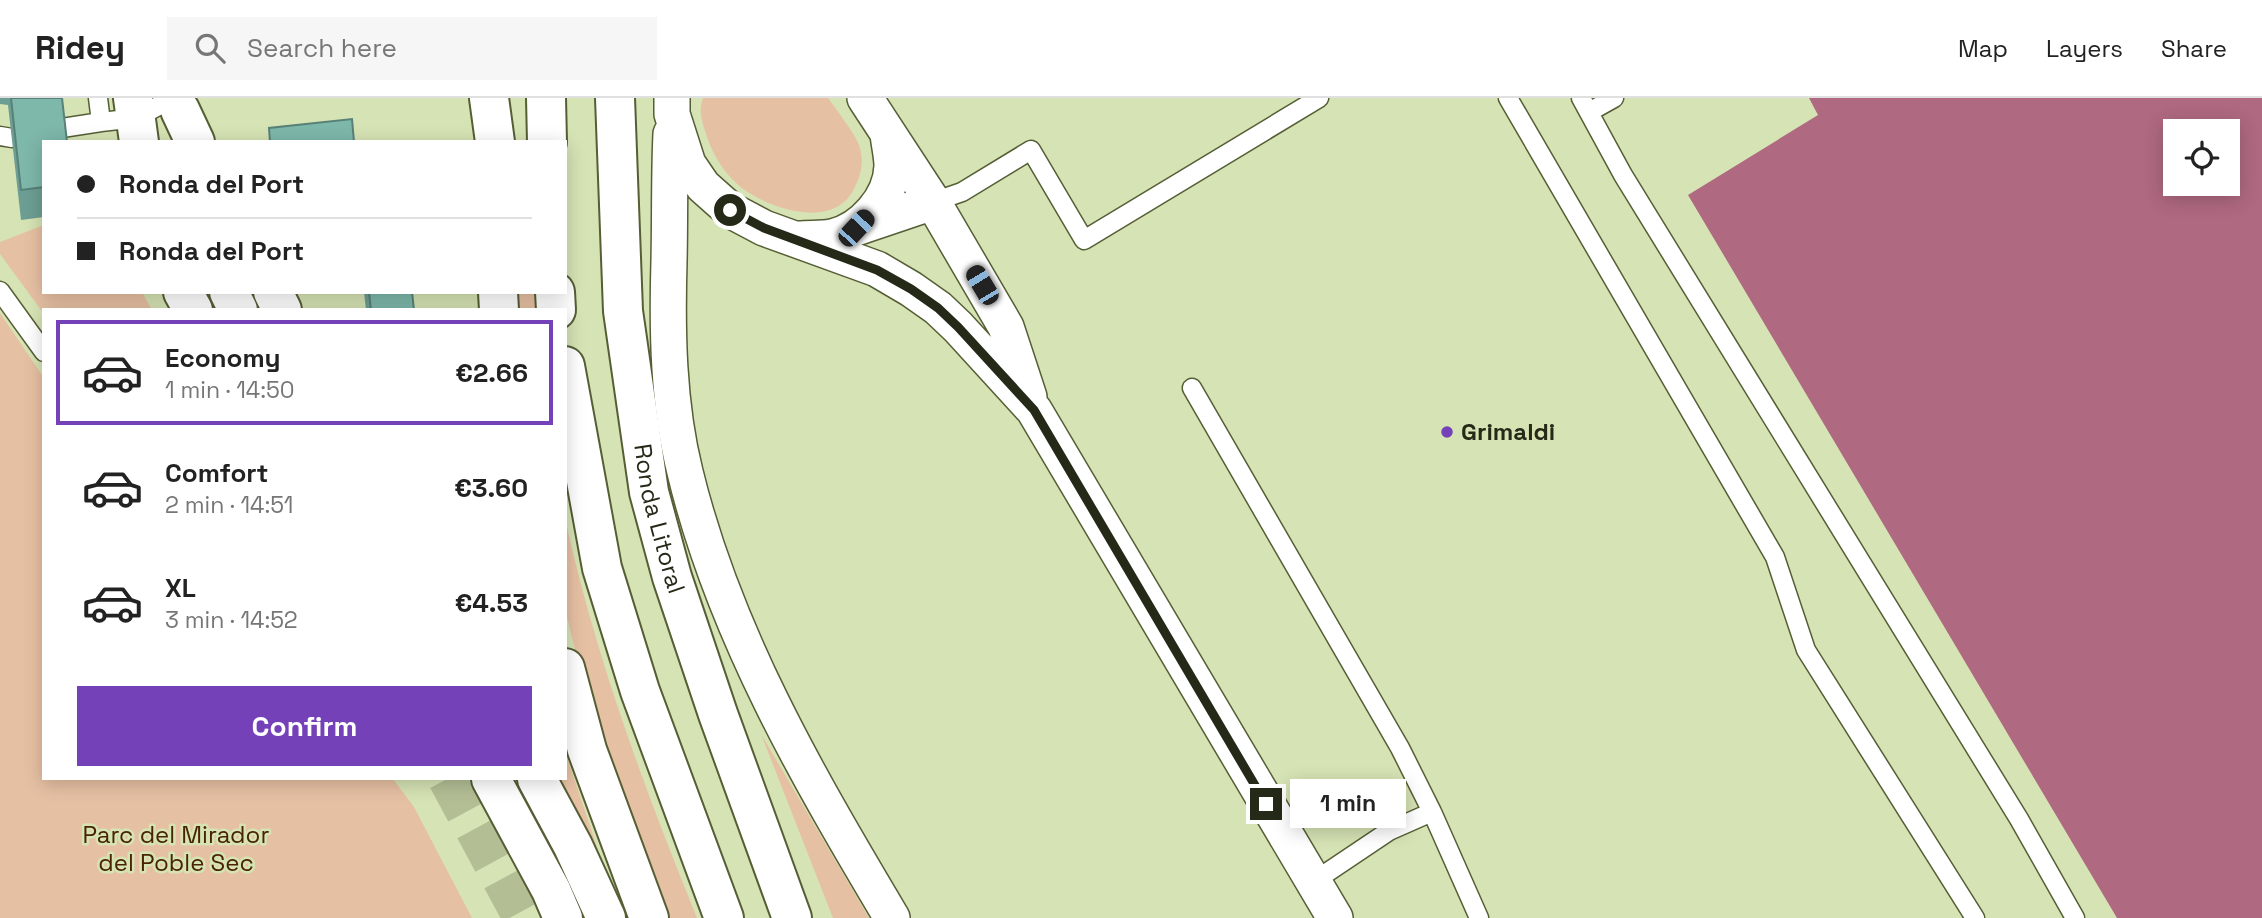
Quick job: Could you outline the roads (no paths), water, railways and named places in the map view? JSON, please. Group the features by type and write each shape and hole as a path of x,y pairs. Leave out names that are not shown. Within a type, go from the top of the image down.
{"main road":[{"path":"489,98 495,140"},
{"path":"508,140 514,98"},
{"path":"546,98 547,140"},
{"name":"Ronda Litoral","path":"615,98 623,311 649,492 672,577 710,691 792,918"},
{"path":"567,377 602,568 640,691 724,918"},
{"path":"567,675 587,750 649,918"},
{"path":"492,780 551,890 563,918"},
{"path":"538,780 573,846 606,918"}],"street":[{"path":"865,98 933,202 1006,327 1034,410"},
{"path":"672,106 688,164 703,186 730,210 764,228 877,270 911,289 938,308 958,327 1034,410 1335,918"},
{"path":"672,106 667,304 674,400 688,482 720,589 750,656 796,753 892,918"},
{"path":"856,228 881,200 890,180 892,165 887,132"},
{"path":"796,239 832,237 933,202"}],"lane":[{"path":"98,98 127,120"},
{"path":"933,202 962,192 1031,150 1084,240 1320,98"},
{"path":"1508,98 1775,556 1806,650 1975,918"},
{"path":"1614,98 1585,105 1623,175 2019,820 2075,918"},
{"path":"62,128 127,120 182,118"},
{"path":"0,291 42,349"},
{"path":"1192,388 1400,748 1433,813 1479,918"},
{"path":"1313,882 1389,831 1433,813"}],"tunnel":[{"path":"448,780 522,918"}],"place":[{"name":"Grimaldi","path":"1447,432"}],"park label":[{"name":"Parc del Mirador del Poble Sec","path":"176,849"}]}
